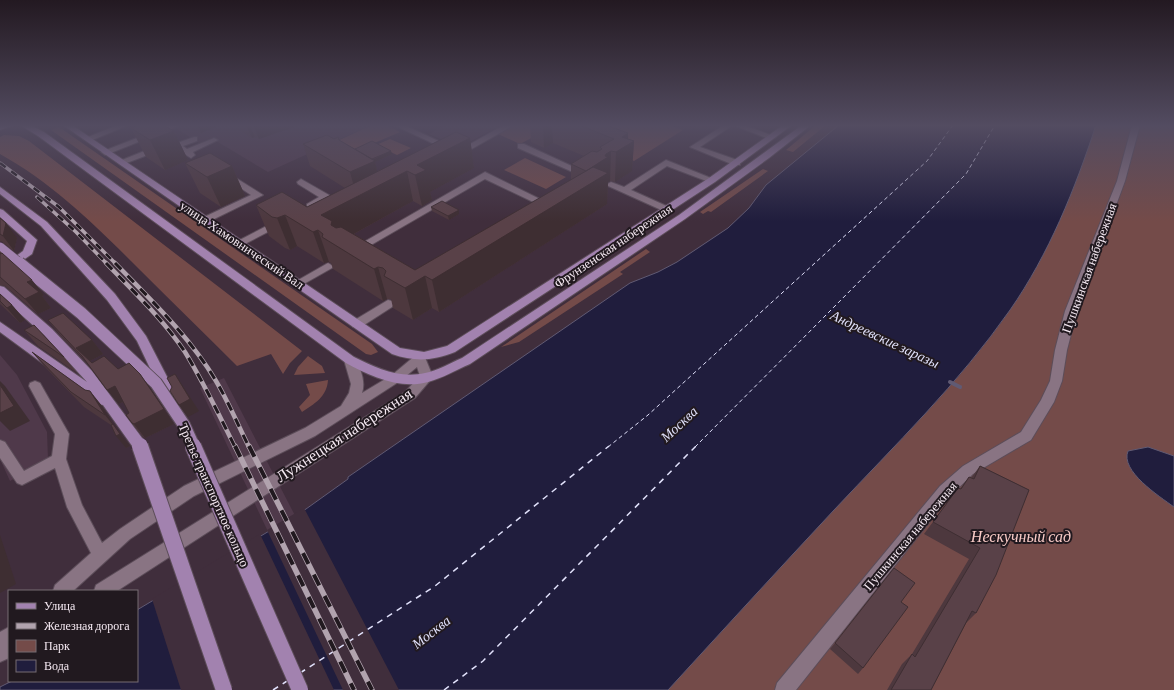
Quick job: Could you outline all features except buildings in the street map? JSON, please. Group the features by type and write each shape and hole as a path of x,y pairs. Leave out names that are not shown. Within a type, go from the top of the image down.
{"main road":[{"name":"улица Хамовнический Вал","path":"73,157 350,360 370,371 396,378 412,380 427,377"},
{"name":"улица Хамовнический Вал","path":"113,157 396,351 420,358"},
{"name":"Фрунзенская набережная","path":"420,358 435,355 451,349 668,210 745,157"},
{"name":"Фрунзенская набережная","path":"427,377 466,361 694,209 767,157"},
{"path":"0,190 44,224 111,298 134,326 142,339 184,425"},
{"path":"0,212 32,240 28,252 0,273"},
{"name":"Третье транспортное кольцо","path":"0,247 81,313 156,384 184,425 300,690"},
{"path":"0,290 48,332 88,374 140,446 224,690"},
{"path":"0,326 112,406"}],"street":[{"path":"121,162 134,157"},
{"path":"451,161 454,157"},
{"path":"546,157 590,176 575,183"},
{"path":"721,157 737,163"},
{"name":"Пушкинская набережная","path":"784,690 945,491 968,470 1026,436 1047,402 1056,380 1061,350 1071,311 1121,181 1127,157"},
{"path":"624,191 666,163 712,180"},
{"path":"347,255 485,176 546,201 556,209 543,217"},
{"path":"205,220 258,195 236,182"},
{"path":"301,182 326,196 304,209"},
{"path":"611,185 668,210"},
{"path":"239,243 291,216"},
{"path":"356,250 370,258"},
{"path":"298,283 328,266"},
{"path":"357,324 388,304"},
{"path":"420,358 427,377"},
{"name":"Лужнецкая набережная","path":"62,590 125,534 189,491 310,432 396,378 420,358"},
{"path":"340,414 356,397 359,381 350,360"},
{"name":"Лужнецкая набережная","path":"104,590 410,395 427,377"},
{"path":"35,386 62,434 59,459 74,506 100,555"},
{"path":"0,446 22,480 59,459"}],"shaded area":[{"path":"243,157 300,157 268,172"},
{"path":"0,355 17,375 47,432 48,460 10,481 0,459"},
{"path":"224,378 385,690 343,690 200,388"}],"green space":[{"path":"5,157 50,157 302,351 290,363 283,374 271,354 237,366 108,238 57,193"},
{"path":"89,157 103,157 372,344 378,352 371,355 366,354"},
{"path":"625,157 640,157 634,161"},
{"name":"Нескучный сад","path":"1085,157 1174,157 1174,690 668,690 813,532 926,413 970,363 1024,289 1049,244"},
{"path":"525,158 566,177 546,189 504,170"},
{"path":"763,169 768,171 711,212 708,211 703,214 700,212"},
{"path":"646,249 650,252 620,272 623,274 519,342 501,347"},
{"path":"308,356 322,366 325,373 294,375 298,367"},
{"path":"328,380 325,391 319,399 302,412 299,407 310,395 306,384"}],"water":[{"name":"Москва","path":"800,157 1085,157 1060,220 1037,266 1010,310 970,363 926,413 813,532 668,690 0,690 0,687 10,682 138,682 138,609 306,509 348,479 348,477 630,283 658,272 677,262 728,228 749,208 766,185"},
{"path":"1148,447 1174,456 1174,507 1142,482 1130,467 1127,459 1128,451"}],"pier":[{"path":"304,508 399,690 343,690 267,530"},
{"path":"260,534 334,690 181,690 152,599"}],"waterway":[{"name":"Андреевские заразы","path":"950,382 960,387"}],"ferry route":[{"path":"608,447 648,415 930,157"},
{"path":"695,447 966,174 976,157"},
{"path":"300,673 435,586 609,446"},
{"path":"444,690 483,661 696,446"},
{"path":"273,690 287,681"}],"railway":[{"path":"0,163 59,207 115,263"},
{"path":"37,197 76,232 107,264"},
{"path":"106,263 167,328 185,352 205,387 235,447"},
{"path":"115,263 169,319 206,365 221,389 249,447"},
{"path":"235,446 354,690"},
{"path":"249,446 372,690"}]}
